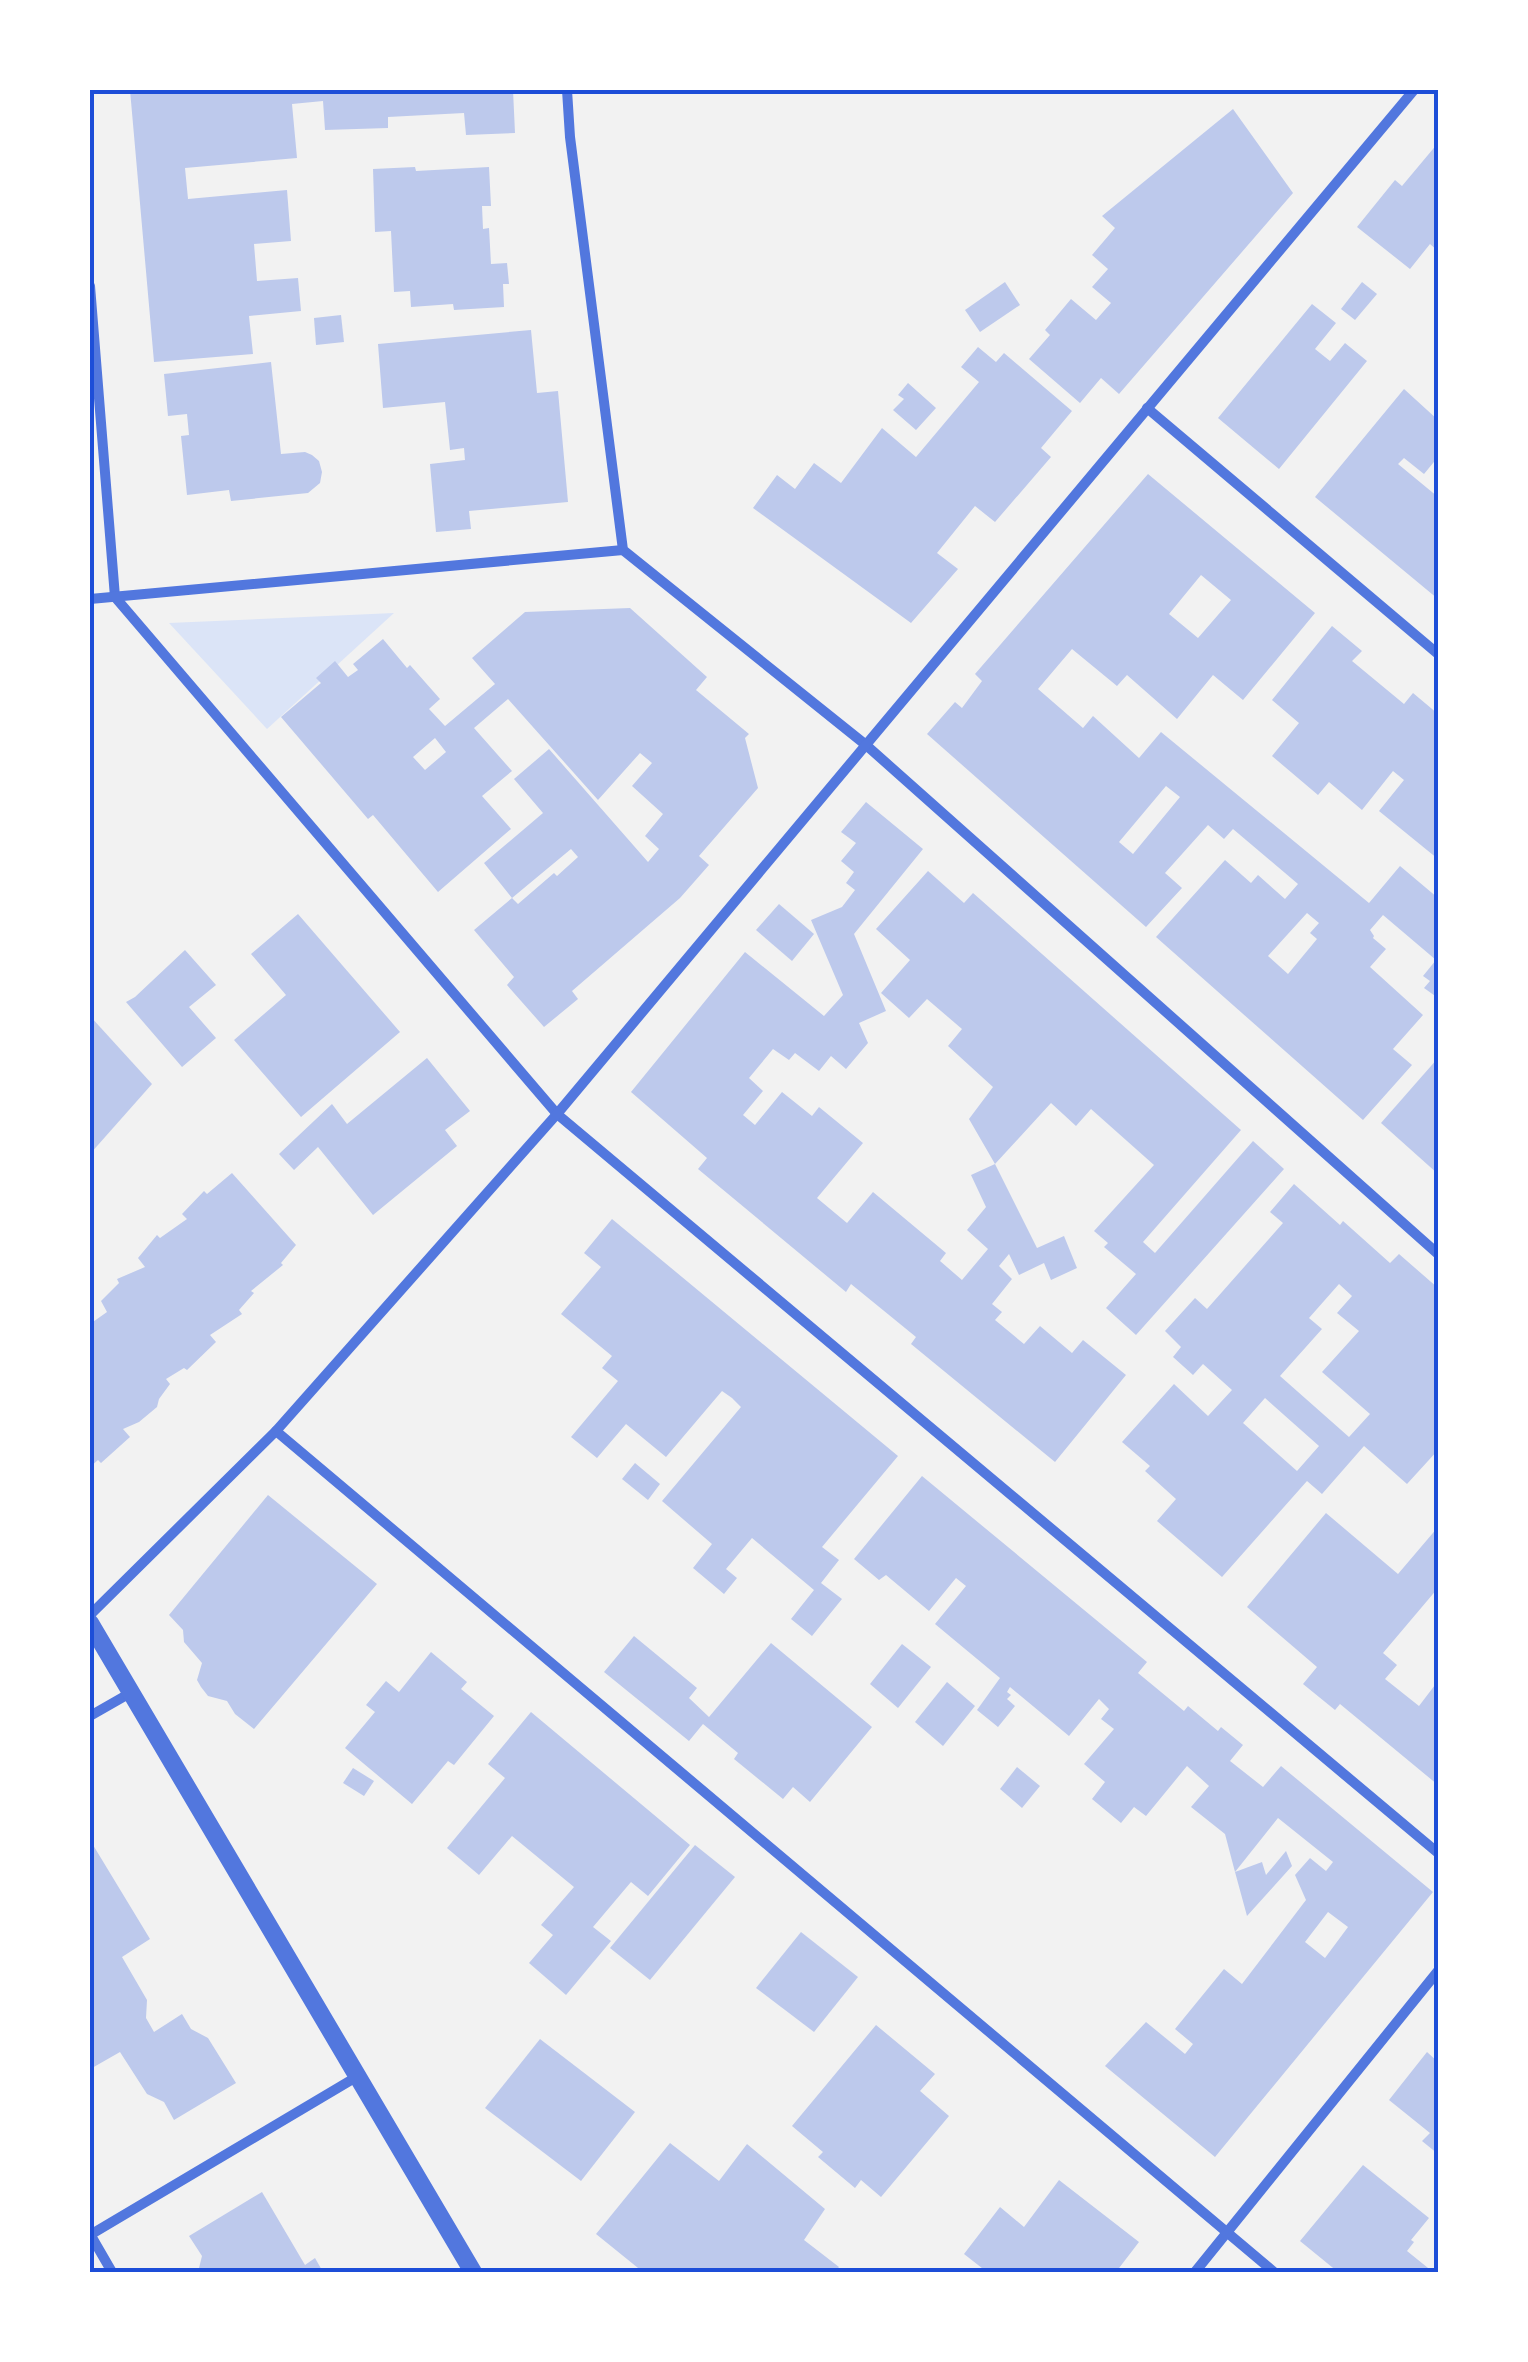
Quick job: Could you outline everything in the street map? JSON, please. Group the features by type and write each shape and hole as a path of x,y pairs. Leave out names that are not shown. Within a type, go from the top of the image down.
{"street":[{"path":"567,90 623,550 866,745 1438,1254"},
{"path":"90,1615 276,1430 557,1114 1414,90"},
{"path":"90,286 115,598 557,1114 1438,1853"},
{"path":"1147,408 1438,654"},
{"path":"90,599 623,550"},
{"path":"276,1430 1274,2272"},
{"path":"90,1623 472,2272"},
{"path":"90,1716 132,1692"},
{"path":"1195,2272 1438,1971"},
{"path":"112,2272 90,2235 358,2076"}],"shaded area":[{"path":"394,613 267,729 169,623"}],"building":[{"path":"130,90 513,90 515,133 466,135 464,113 388,117 388,128 325,130 323,101 292,104 297,158 185,168 188,199 287,190 291,241 254,244 257,281 298,278 301,311 249,316 253,354 154,362"},
{"path":"1233,109 1293,193 1119,394 1101,378 1080,403 1029,359 1050,335 1045,330 1071,299 1096,320 1111,303 1092,287 1108,269 1092,255 1115,228 1102,216"},
{"path":"1438,143 1438,251 1430,244 1410,269 1357,227 1395,180 1402,186"},
{"path":"415,167 416,171 489,167 491,206 482,206 483,229 489,228 491,264 507,263 509,284 503,284 504,307 411,307 410,291 394,292 391,231 375,232 373,169"},
{"path":"1005,282 1020,305 980,332 965,310"},
{"path":"1362,282 1377,294 1355,320 1341,309"},
{"path":"1312,304 1336,323 1315,349 1330,361 1345,343 1367,361 1279,469 1218,418"},
{"path":"341,315 344,342 316,345 314,318"},
{"path":"531,330 537,393 558,391 568,502 469,511 471,529 436,532 430,464 465,460 464,448 450,450 445,402 383,408 378,344"},
{"path":"978,347 996,362 1004,353 1072,411 1041,448 1051,457 995,522 975,506 937,553 958,569 911,623 753,508 777,475 795,489 814,463 841,483 882,428 916,457 979,382 961,367"},
{"path":"271,362 281,454 312,455 319,461 320,483 308,493 231,501 229,490 187,495 181,436 189,435 187,414 168,416 164,374"},
{"path":"908,383 936,408 916,430 893,410 904,399 898,395"},
{"path":"1404,389 1438,420 1438,457 1424,474 1404,458 1398,464 1438,497 1438,599 1315,497"},
{"path":"1148,474 1315,613 1243,700 1213,675 1177,719 1127,675 1117,686 1072,649 1038,689 1083,728 1093,716 1139,758 1161,732 1369,903 1400,866 1438,898 1438,998 1424,988 1430,981 1423,976 1436,960 1383,915 1370,930 1386,949 1370,967 1423,1015 1393,1049 1412,1065 1363,1120 1156,937 1225,860 1251,883 1258,875 1285,899 1298,884 1233,829 1224,839 1208,825 1165,873 1182,888 1146,927 927,734 955,702 962,708 982,681 975,674","holes":["1201,575 1231,600 1198,638 1169,614","1166,786 1180,797 1133,854 1119,842","1307,913 1319,923 1310,933 1317,939 1288,974 1268,956"]},
{"path":"630,608 707,677 696,690 749,734 745,738 758,788 699,856 709,865 680,898 572,991 578,999 544,1027 507,985 514,977 474,930 512,898 484,863 543,813 514,779 549,749 648,862 659,849 645,836 663,814 632,786 652,763 640,753 598,800 508,699 474,728 512,771 482,796 511,829 438,892 373,815 368,819 281,717 321,683 316,678 335,661 348,677 358,670 353,664 383,639 440,699 429,709 445,726 495,684 472,658 525,612","holes":["435,738 446,752 425,770 413,757","571,849 578,857 557,876 554,873 518,904 512,898"]},
{"path":"1332,626 1362,651 1352,661 1404,704 1413,693 1438,714 1438,859 1379,811 1404,780 1393,771 1362,810 1329,782 1318,795 1272,756 1299,723 1272,700"},
{"path":"866,802 923,849 854,934 886,1011 859,1023 868,1043 846,1069 831,1056 819,1071 795,1053 789,1060 773,1049 749,1078 763,1091 743,1115 755,1125 782,1092 812,1116 819,1107 863,1143 817,1198 847,1223 873,1192 946,1253 940,1261 962,1280 988,1249 967,1230 986,1207 971,1175 995,1164 1037,1248 1064,1236 1077,1268 1051,1280 1044,1263 1019,1275 1009,1254 999,1266 1012,1279 992,1304 1002,1312 995,1320 1024,1344 1040,1326 1072,1353 1083,1340 1126,1375 1055,1462 911,1344 916,1337 851,1284 846,1292 698,1169 707,1158 631,1092 745,952 824,1016 843,995 811,920 842,907 855,890 846,883 854,872 841,861 856,843 841,832"},
{"path":"928,871 964,903 973,893 1241,1130 1143,1242 1155,1253 1253,1141 1284,1169 1136,1335 1106,1308 1136,1274 1104,1247 1108,1243 1094,1231 1154,1165 1091,1109 1076,1126 1051,1103 995,1164 969,1119 993,1087 948,1046 962,1029 927,999 909,1018 881,993 910,960 876,929"},
{"path":"779,904 814,934 792,961 756,930"},
{"path":"298,914 400,1032 301,1117 234,1040 286,995 251,954"},
{"path":"185,950 216,985 189,1007 216,1038 182,1067 126,1002"},
{"path":"90,1016 152,1084 90,1154"},
{"path":"427,1058 470,1111 445,1130 457,1146 373,1215 318,1147 294,1170 279,1154 332,1104 347,1124"},
{"path":"1438,1058 1438,1174 1381,1123"},
{"path":"232,1173 296,1245 283,1265 251,1291 254,1293 239,1310 242,1314 210,1335 216,1342 187,1370 184,1368 166,1379 170,1384 157,1407 123,1429 130,1437 101,1463 98,1460 90,1467 90,1324 107,1312 101,1301 119,1283 117,1279 145,1267 138,1258 157,1235 160,1238 187,1219 182,1214 204,1191 207,1194"},
{"path":"1294,1184 1390,1263 1399,1254 1438,1288 1438,1450 1407,1484 1364,1446 1322,1494 1307,1481 1222,1577 1157,1521 1176,1499 1145,1471 1150,1466 1122,1442 1174,1384 1208,1416 1232,1390 1203,1364 1193,1375 1173,1357 1181,1347 1165,1331 1195,1298 1207,1309 1283,1223 1270,1212","holes":["1339,1284 1352,1296 1337,1313 1359,1331 1322,1372 1370,1414 1349,1437 1280,1376 1322,1329 1309,1318","1265,1398 1319,1446 1297,1471 1243,1423"]},
{"path":"612,1219 898,1456 822,1547 839,1560 821,1583 842,1599 812,1636 791,1619 814,1590 752,1538 726,1569 737,1578 724,1594 693,1568 712,1544 662,1501 741,1407 732,1398 722,1391 666,1457 626,1424 597,1458 571,1437 618,1381 602,1368 612,1356 561,1314 601,1267 584,1253"},
{"path":"635,1463 660,1484 648,1500 622,1479"},
{"path":"922,1476 1147,1662 1138,1673 1184,1711 1188,1706 1218,1731 1221,1727 1243,1745 1230,1761 1263,1787 1281,1766 1433,1892 1215,2157 1105,2066 1146,2022 1185,2054 1193,2044 1175,2029 1224,1969 1242,1984 1306,1900 1295,1875 1310,1858 1326,1871 1333,1862 1278,1818 1235,1872 1225,1834 1191,1807 1209,1786 1187,1766 1146,1816 1134,1807 1121,1823 1092,1799 1105,1782 1084,1764 1114,1729 1101,1719 1109,1709 1099,1699 1069,1736 1010,1687 1007,1699 1015,1706 998,1727 977,1710 1000,1678 935,1624 966,1586 956,1578 929,1611 886,1575 879,1580 854,1559","holes":["1328,1912 1348,1927 1325,1958 1305,1942"]},
{"path":"268,1495 377,1584 254,1729 235,1714 227,1701 208,1696 201,1687 197,1680 202,1663 184,1642 183,1630 169,1615"},
{"path":"1326,1513 1398,1574 1438,1527 1438,1588 1383,1653 1397,1665 1385,1679 1419,1706 1438,1681 1438,1785 1340,1704 1335,1710 1303,1684 1317,1667 1247,1607"},
{"path":"634,1636 697,1688 689,1698 709,1717 771,1643 872,1727 810,1802 793,1787 783,1799 734,1759 738,1753 703,1724 689,1741 604,1672"},
{"path":"902,1644 931,1667 898,1708 870,1684"},
{"path":"431,1652 467,1682 461,1689 494,1716 454,1765 448,1761 412,1804 345,1748 375,1712 366,1705 386,1681 399,1692"},
{"path":"947,1682 975,1706 943,1746 915,1722"},
{"path":"531,1712 690,1845 648,1896 631,1882 593,1927 611,1941 566,1995 529,1963 553,1935 541,1925 574,1887 512,1836 479,1875 447,1848 505,1778 488,1764"},
{"path":"1017,1767 1040,1786 1022,1808 1000,1789"},
{"path":"353,1768 374,1781 364,1796 343,1783"},
{"path":"90,1840 150,1939 122,1957 147,2000 146,2018 154,2032 182,2014 191,2029 208,2038 236,2083 174,2120 164,2102 147,2094 120,2052 92,2068 90,2064"},
{"path":"695,1845 735,1877 650,1980 610,1948"},
{"path":"1286,1851 1292,1866 1247,1916 1235,1872 1262,1862 1266,1875"},
{"path":"801,1932 858,1977 814,2032 756,1988"},
{"path":"876,2025 935,2074 920,2091 949,2116 881,2197 861,2180 855,2188 818,2157 823,2152 792,2126"},
{"path":"540,2039 635,2112 581,2181 485,2108"},
{"path":"1427,2052 1438,2062 1438,2154 1422,2141 1430,2133 1389,2100"},
{"path":"670,2143 719,2181 747,2144 825,2209 804,2240 839,2267 835,2272 643,2272 596,2234"},
{"path":"1363,2165 1429,2218 1407,2251 1433,2272 1338,2272 1300,2241"},
{"path":"1059,2180 1139,2242 1116,2272 987,2272 964,2254 1000,2207 1024,2227"},
{"path":"262,2192 305,2265 315,2258 323,2272 198,2272 202,2256 189,2236"}]}
